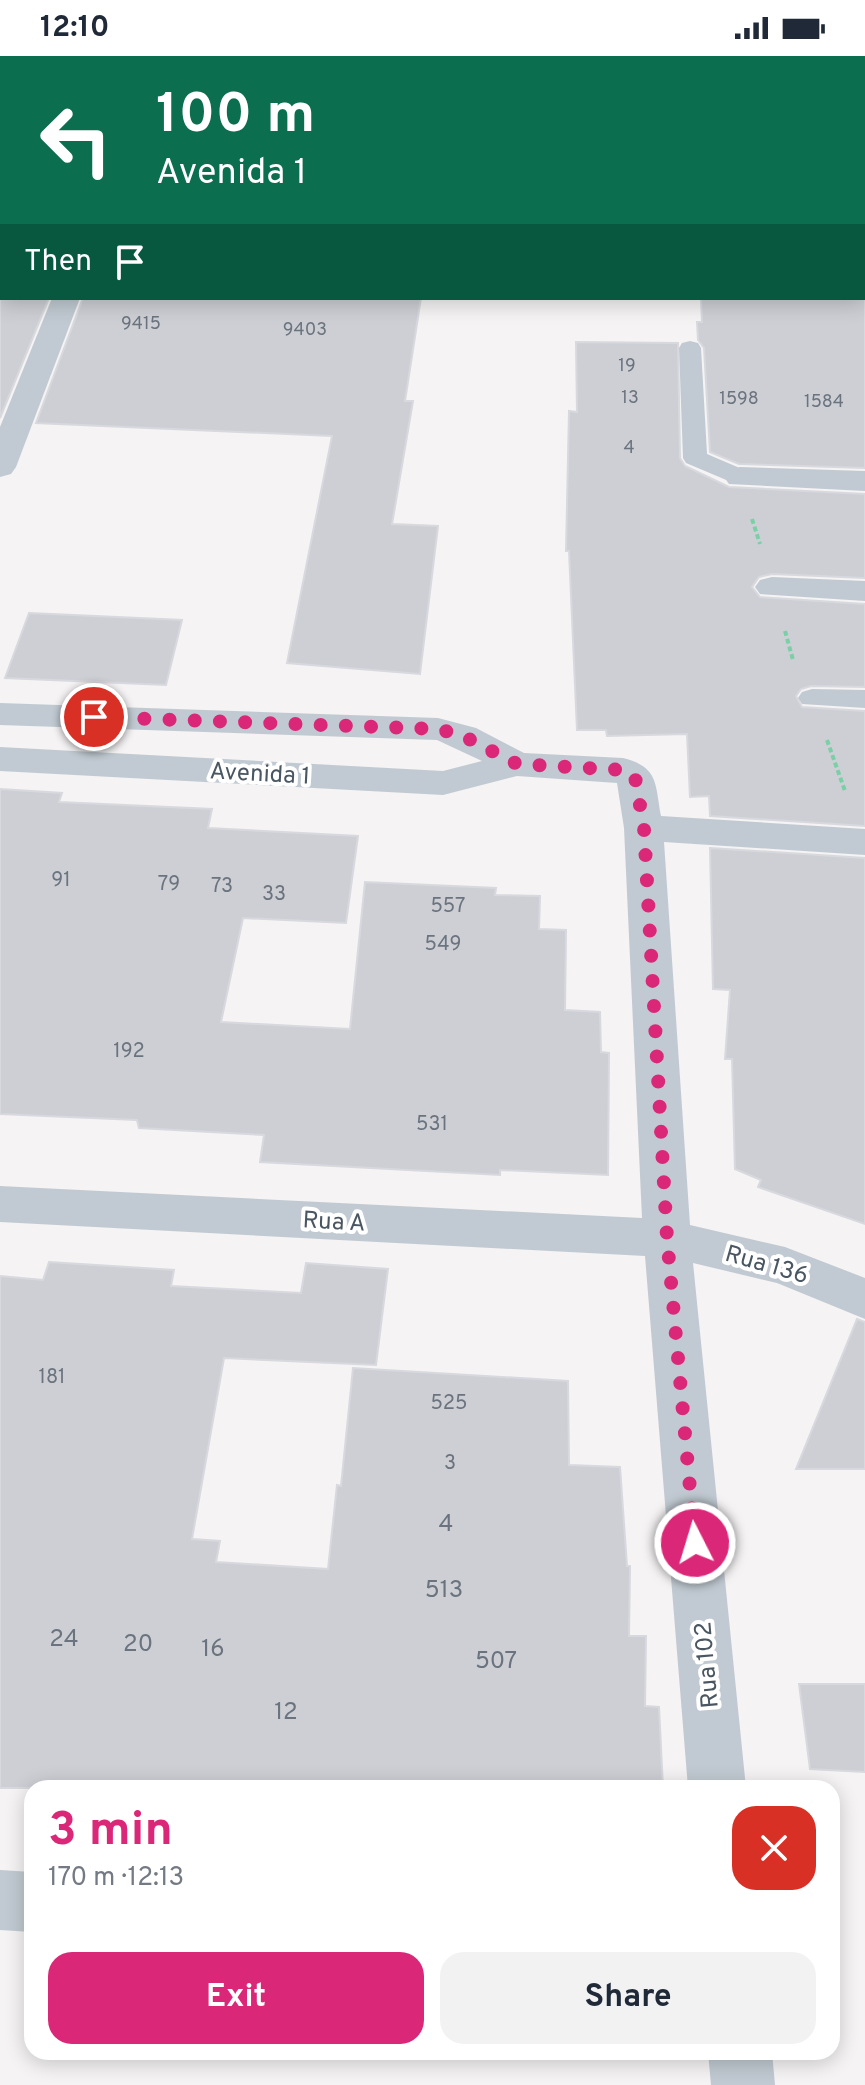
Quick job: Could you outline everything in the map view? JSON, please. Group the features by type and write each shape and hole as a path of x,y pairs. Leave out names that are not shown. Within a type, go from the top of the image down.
{"street":[{"path":"0,467 65,300"},
{"path":"740,477 865,481"},
{"path":"772,587 865,591"},
{"name":"Avenida 1","path":"0,714 438,729 463,736 517,764"},
{"name":"Avenida 1","path":"0,759 443,783 517,764 623,770 635,777"},
{"name":"Rua 102","path":"635,777 644,828 667,1238 716,1780"},
{"path":"644,828 865,842"},
{"name":"Rua A","path":"0,1204 667,1238"},
{"name":"Rua 136","path":"667,1238 785,1266 865,1299"},
{"path":"0,1900 24,1902"},
{"path":"741,2060 743,2085"}],"lane":[{"path":"690,348 695,458 740,477"},
{"path":"812,698 865,699"}],"building":[{"path":"0,300 48,300 0,418"},
{"path":"82,300 421,300 405,401 413,401 392,524 438,526 420,674 287,663 332,436 36,423"},
{"path":"701,300 865,300 865,468 739,464 710,452 704,348 698,340 697,322 702,322"},
{"path":"576,342 678,343 680,458 685,466 729,487 865,494 865,578 772,574 759,577 752,587 760,597 865,604 865,687 811,686 801,689 796,696 802,707 865,711 865,826 710,816 709,796 690,797 687,734 607,736 606,730 577,730 569,551 566,551 569,411 577,412"},
{"path":"29,613 182,620 166,685 5,678"},
{"path":"0,789 62,793 59,802 212,809 208,828 358,836 346,923 243,918 221,1022 350,1029 365,882 496,888 495,895 540,896 539,929 566,930 565,1010 600,1012 601,1052 609,1053 608,1175 500,1170 500,1175 260,1162 264,1135 139,1128 137,1120 0,1114"},
{"path":"710,848 865,858 865,1224 758,1187 761,1180 735,1169 732,1059 725,1059 730,990 713,989"},
{"path":"49,1262 174,1270 171,1286 301,1293 306,1263 388,1269 376,1365 224,1358 192,1539 220,1541 216,1562 328,1569 337,1485 341,1486 353,1368 568,1381 569,1465 620,1467 627,1566 630,1566 629,1636 646,1636 645,1706 659,1707 663,1780 24,1780 24,1788 0,1788 0,1276 43,1280"},
{"path":"857,1319 865,1322 865,1469 796,1469"},
{"path":"799,1684 865,1684 865,1772 810,1769"}],"route":[{"path":"94,717 438,729 463,736 517,764 623,770 635,777 644,828 667,1238 695,1543"}]}
